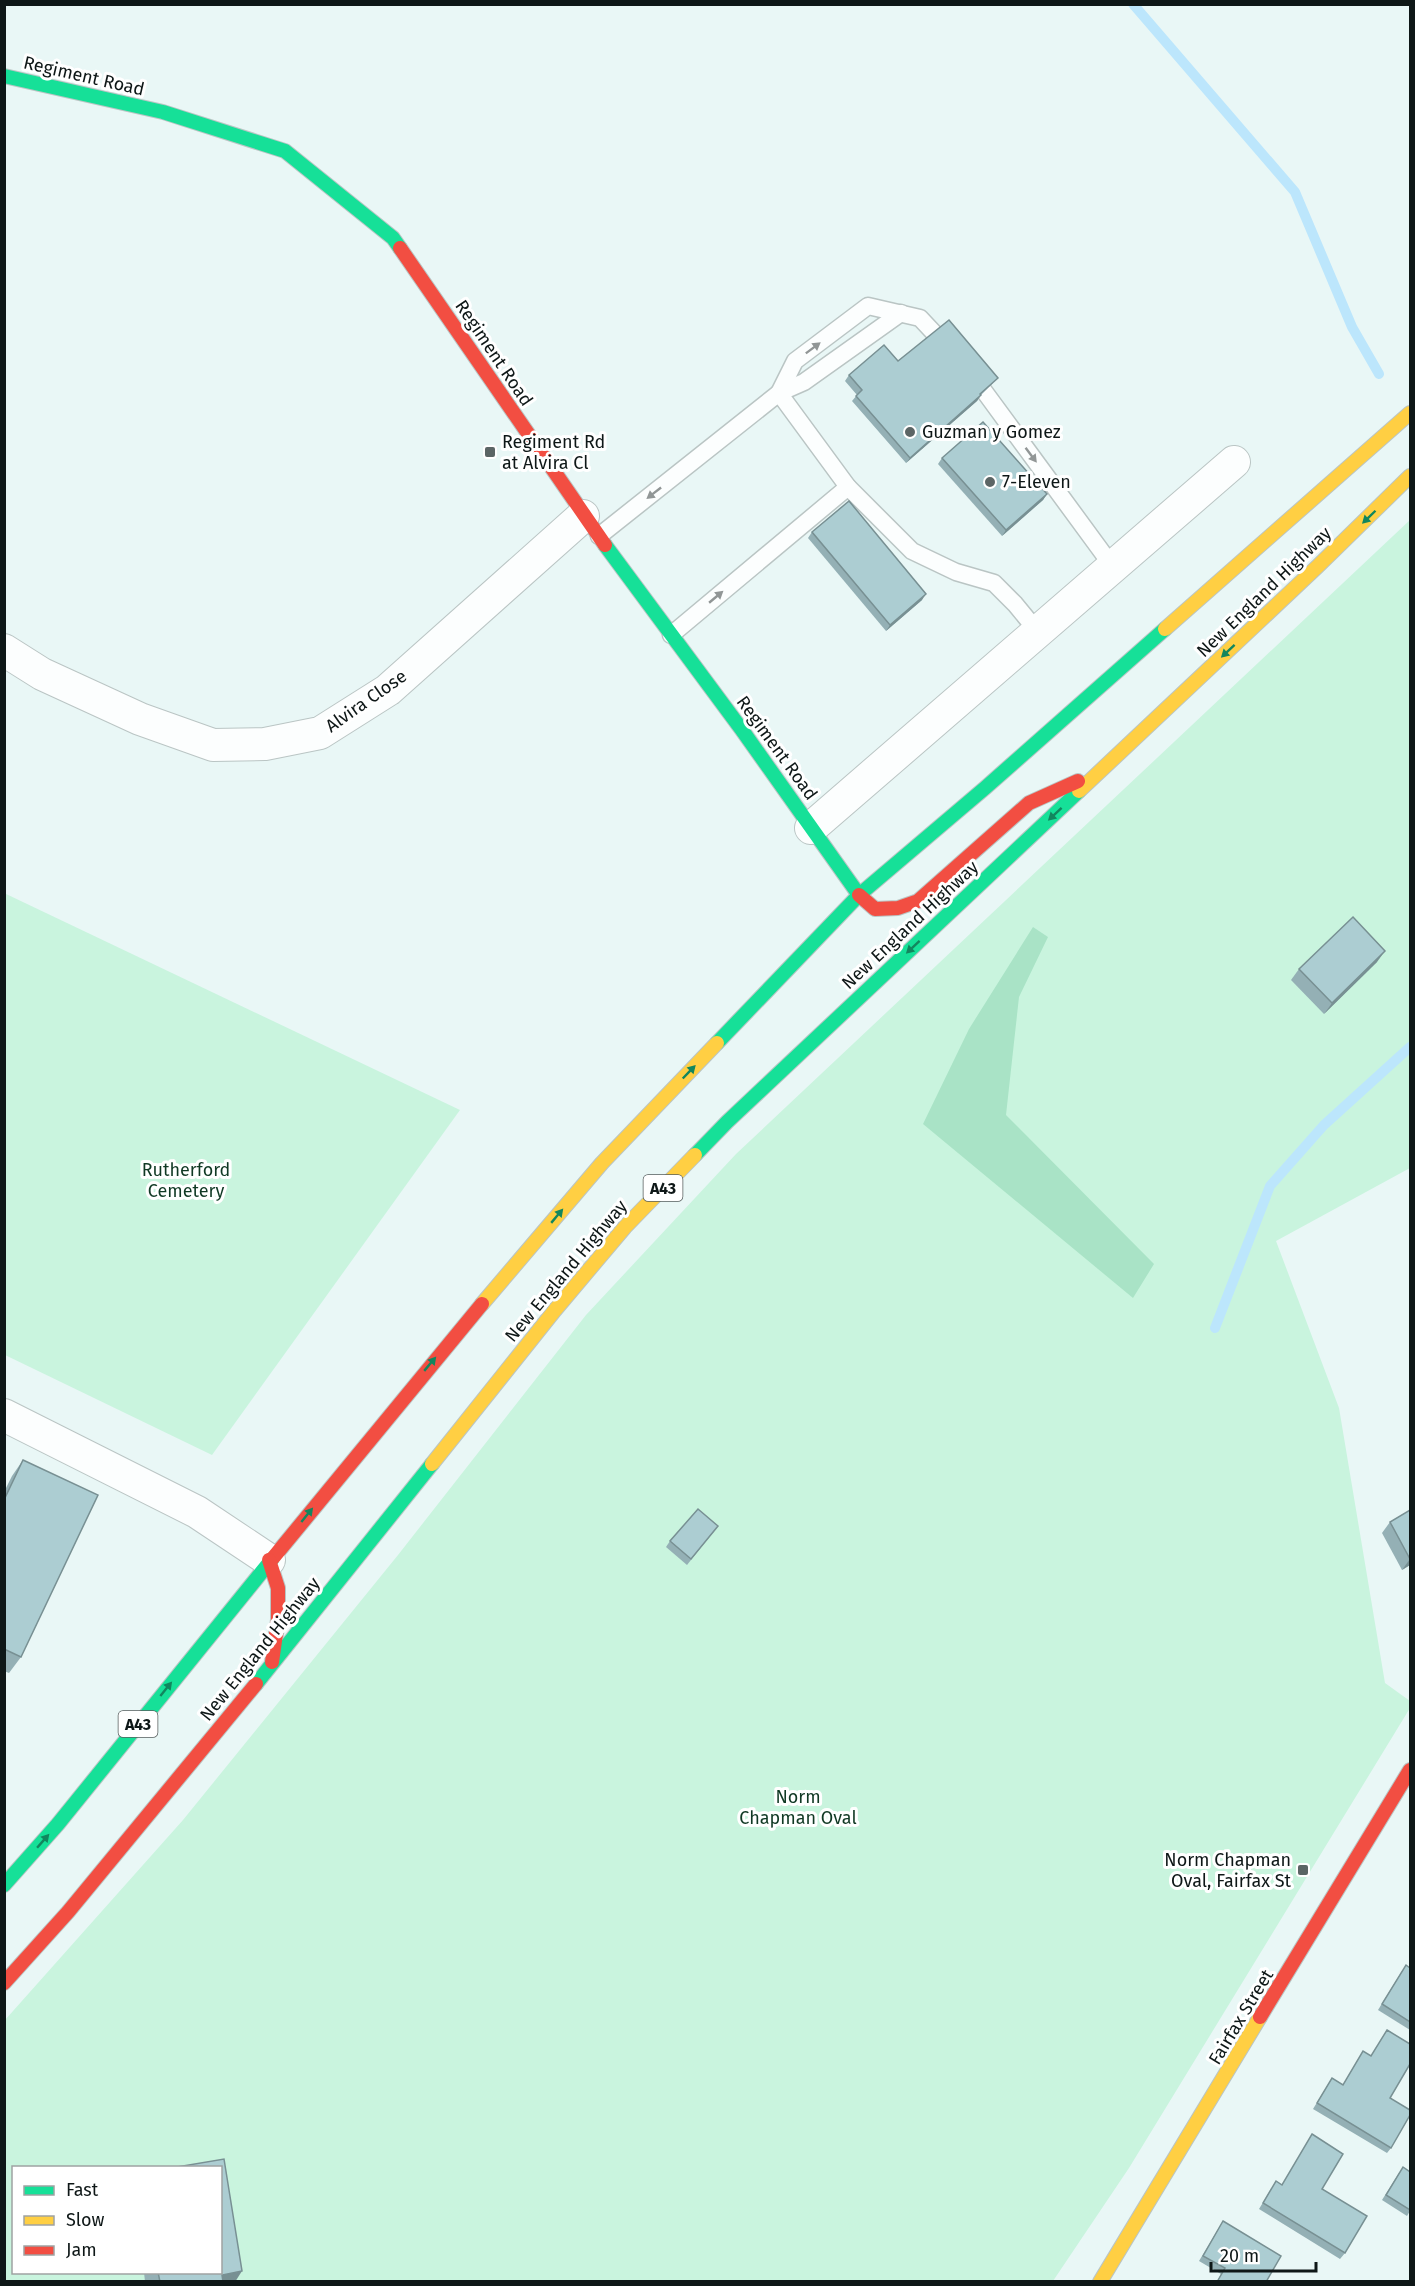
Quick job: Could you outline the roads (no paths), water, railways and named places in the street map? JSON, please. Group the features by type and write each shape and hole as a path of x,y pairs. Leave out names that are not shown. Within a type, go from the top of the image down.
{"main road":[{"name":"Regiment Road","path":"4,76 163,112 285,151 393,238 591,526 859,895"},
{"name":"New England Highway","path":"4,1885 65,1815 428,1366 602,1163 859,895 994,781 1410,413"},
{"name":"New England Highway","path":"4,1983 68,1912 272,1664 555,1310 625,1227 727,1122 1102,770 1410,476"},
{"path":"859,895 875,909 898,908 918,900 1029,803 1102,770"},
{"path":"270,1560 278,1588 279,1620 272,1664"},
{"name":"Fairfax Street","path":"1100,2282 1410,1770"}],"street":[{"path":"811,828 1234,462"},
{"name":"Alvira Close","path":"4,650 42,674 140,719 213,745 265,744 320,733 388,690 591,526"},
{"path":"4,1415 197,1512 270,1560"}],"lane":[{"path":"779,393 795,362 868,306 921,318 935,334"},
{"path":"591,526 700,456 779,393 804,382 902,313"},
{"path":"984,392 1113,567"},
{"path":"779,393 848,487 912,551 956,572 994,583 1038,632"},
{"path":"671,635 848,487"}],"waterway":[{"path":"1133,4 1295,192 1352,327 1379,374"},
{"path":"1215,1328 1270,1186 1324,1125 1410,1047"}],"place":[{"name":"Guzman y Gomez","path":"910,432"},
{"name":"Regiment Rd at Alvira Cl","path":"490,452"},
{"name":"7-Eleven","path":"990,482"},
{"name":"Norm Chapman Oval, Fairfax St","path":"1303,1870"}],"park label":[{"name":"Rutherford Cemetery","path":"186,1180"},
{"name":"Norm Chapman Oval","path":"798,1807"}]}
